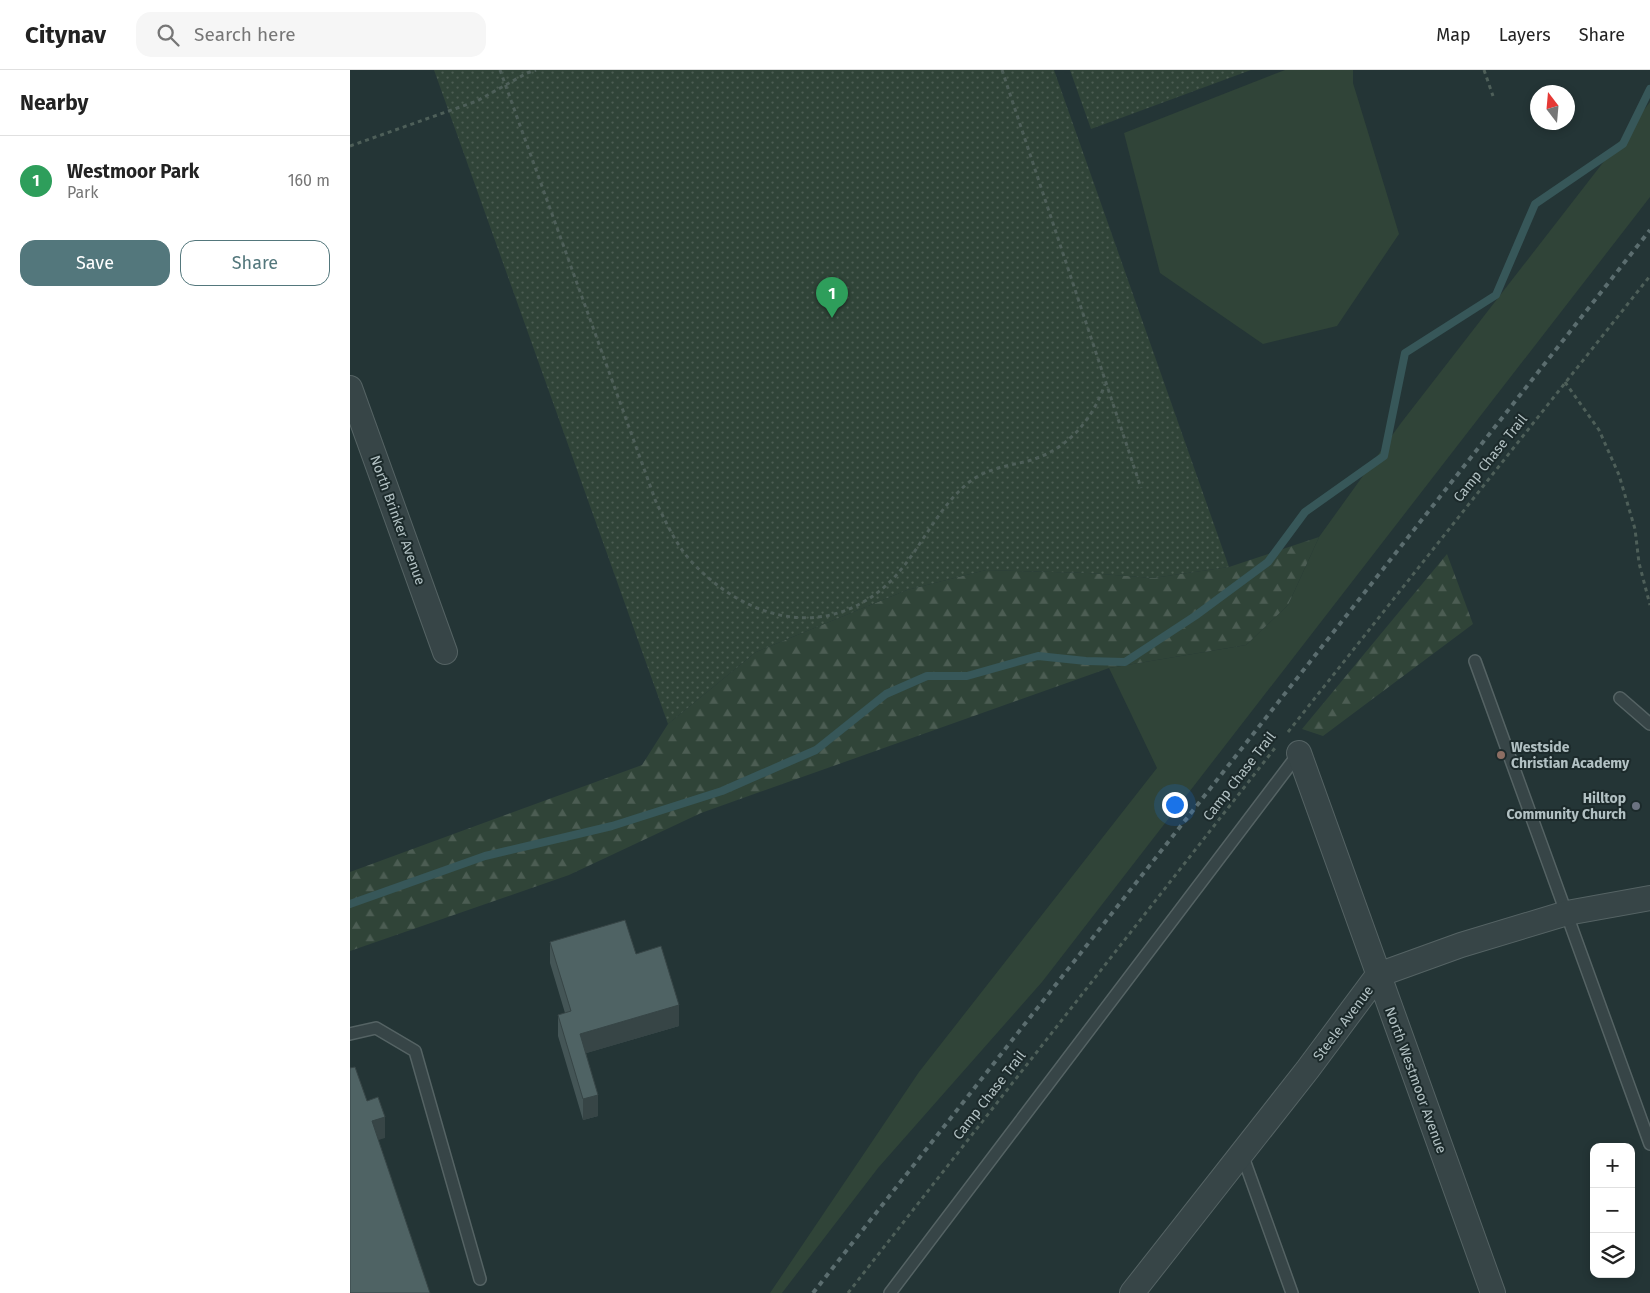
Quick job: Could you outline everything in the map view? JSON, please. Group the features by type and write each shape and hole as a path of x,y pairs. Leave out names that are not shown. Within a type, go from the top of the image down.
{"street":[{"name":"North Brinker Avenue","path":"350,388 445,652"},
{"name":"North Westmoor Avenue","path":"1288,743 1378,975 1493,1293"},
{"name":"Steele Avenue","path":"1132,1293 1308,1069 1378,975 1461,946 1567,914 1650,898"}],"lane":[{"path":"1475,661 1650,1144"},
{"path":"1620,698 1650,724"},
{"path":"890,1293 1288,743"},
{"path":"350,1034 376,1028 415,1051 480,1279"},
{"path":"1242,1154 1292,1293"}],"path":[{"path":"500,70 656,502 674,538 690,560 715,584 743,602 774,614 795,618 835,615 855,607 883,588 903,567 951,499 970,482 992,470 1029,461 1047,454 1077,432 1099,402 1105,384"},
{"path":"350,146 478,101 536,70"},
{"path":"1002,70 1140,488"},
{"path":"1484,70 1493,96"},
{"name":"Camp Chase Trail","path":"848,1293 1288,743 1565,382 1650,276"},
{"path":"1565,382 1599,430 1619,475 1635,529 1639,563 1650,605"}],"green space":[{"path":"434,70 1054,70 1229,567 1153,578 1088,573 986,570 907,590 756,652 668,724"},
{"path":"1070,70 1251,70 1091,129"},
{"path":"1285,70 1353,70 1353,83 1399,234 1337,326 1263,344 1160,273 1124,133"},
{"path":"1650,102 1650,197 1042,982 878,1168 782,1293 770,1293 919,1072 1157,768 1109,668 1246,645 1288,605 1319,537 1401,423"},
{"path":"1319,537 1288,605 1246,645 1109,668 701,813 569,875 350,951 350,872 642,765 668,724 756,652 907,590 986,570 1088,573 1153,578 1229,567"},
{"path":"1447,554 1473,624 1323,736 1302,729"}],"building":[{"path":"625,920 636,954 661,946 679,1005 580,1034 598,1095 583,1099 558,1015 571,1011 550,942"},
{"path":"355,1067 367,1101 378,1097 385,1117 372,1121 430,1293 350,1293 350,1068"}],"waterway":[{"path":"350,904 485,856 612,826 722,791 816,750 886,694 927,676 967,676 1038,656 1086,661 1125,662 1195,616 1268,562 1305,512 1384,456 1405,353 1496,295 1535,204 1623,144 1650,89"}],"railway":[{"path":"813,1293 1650,230"}],"place":[{"name":"Westmoor Park","path":"832,318"},
{"name":"Westside Christian Academy","path":"1501,755"},
{"name":"Hilltop Community Church","path":"1636,806"}]}
